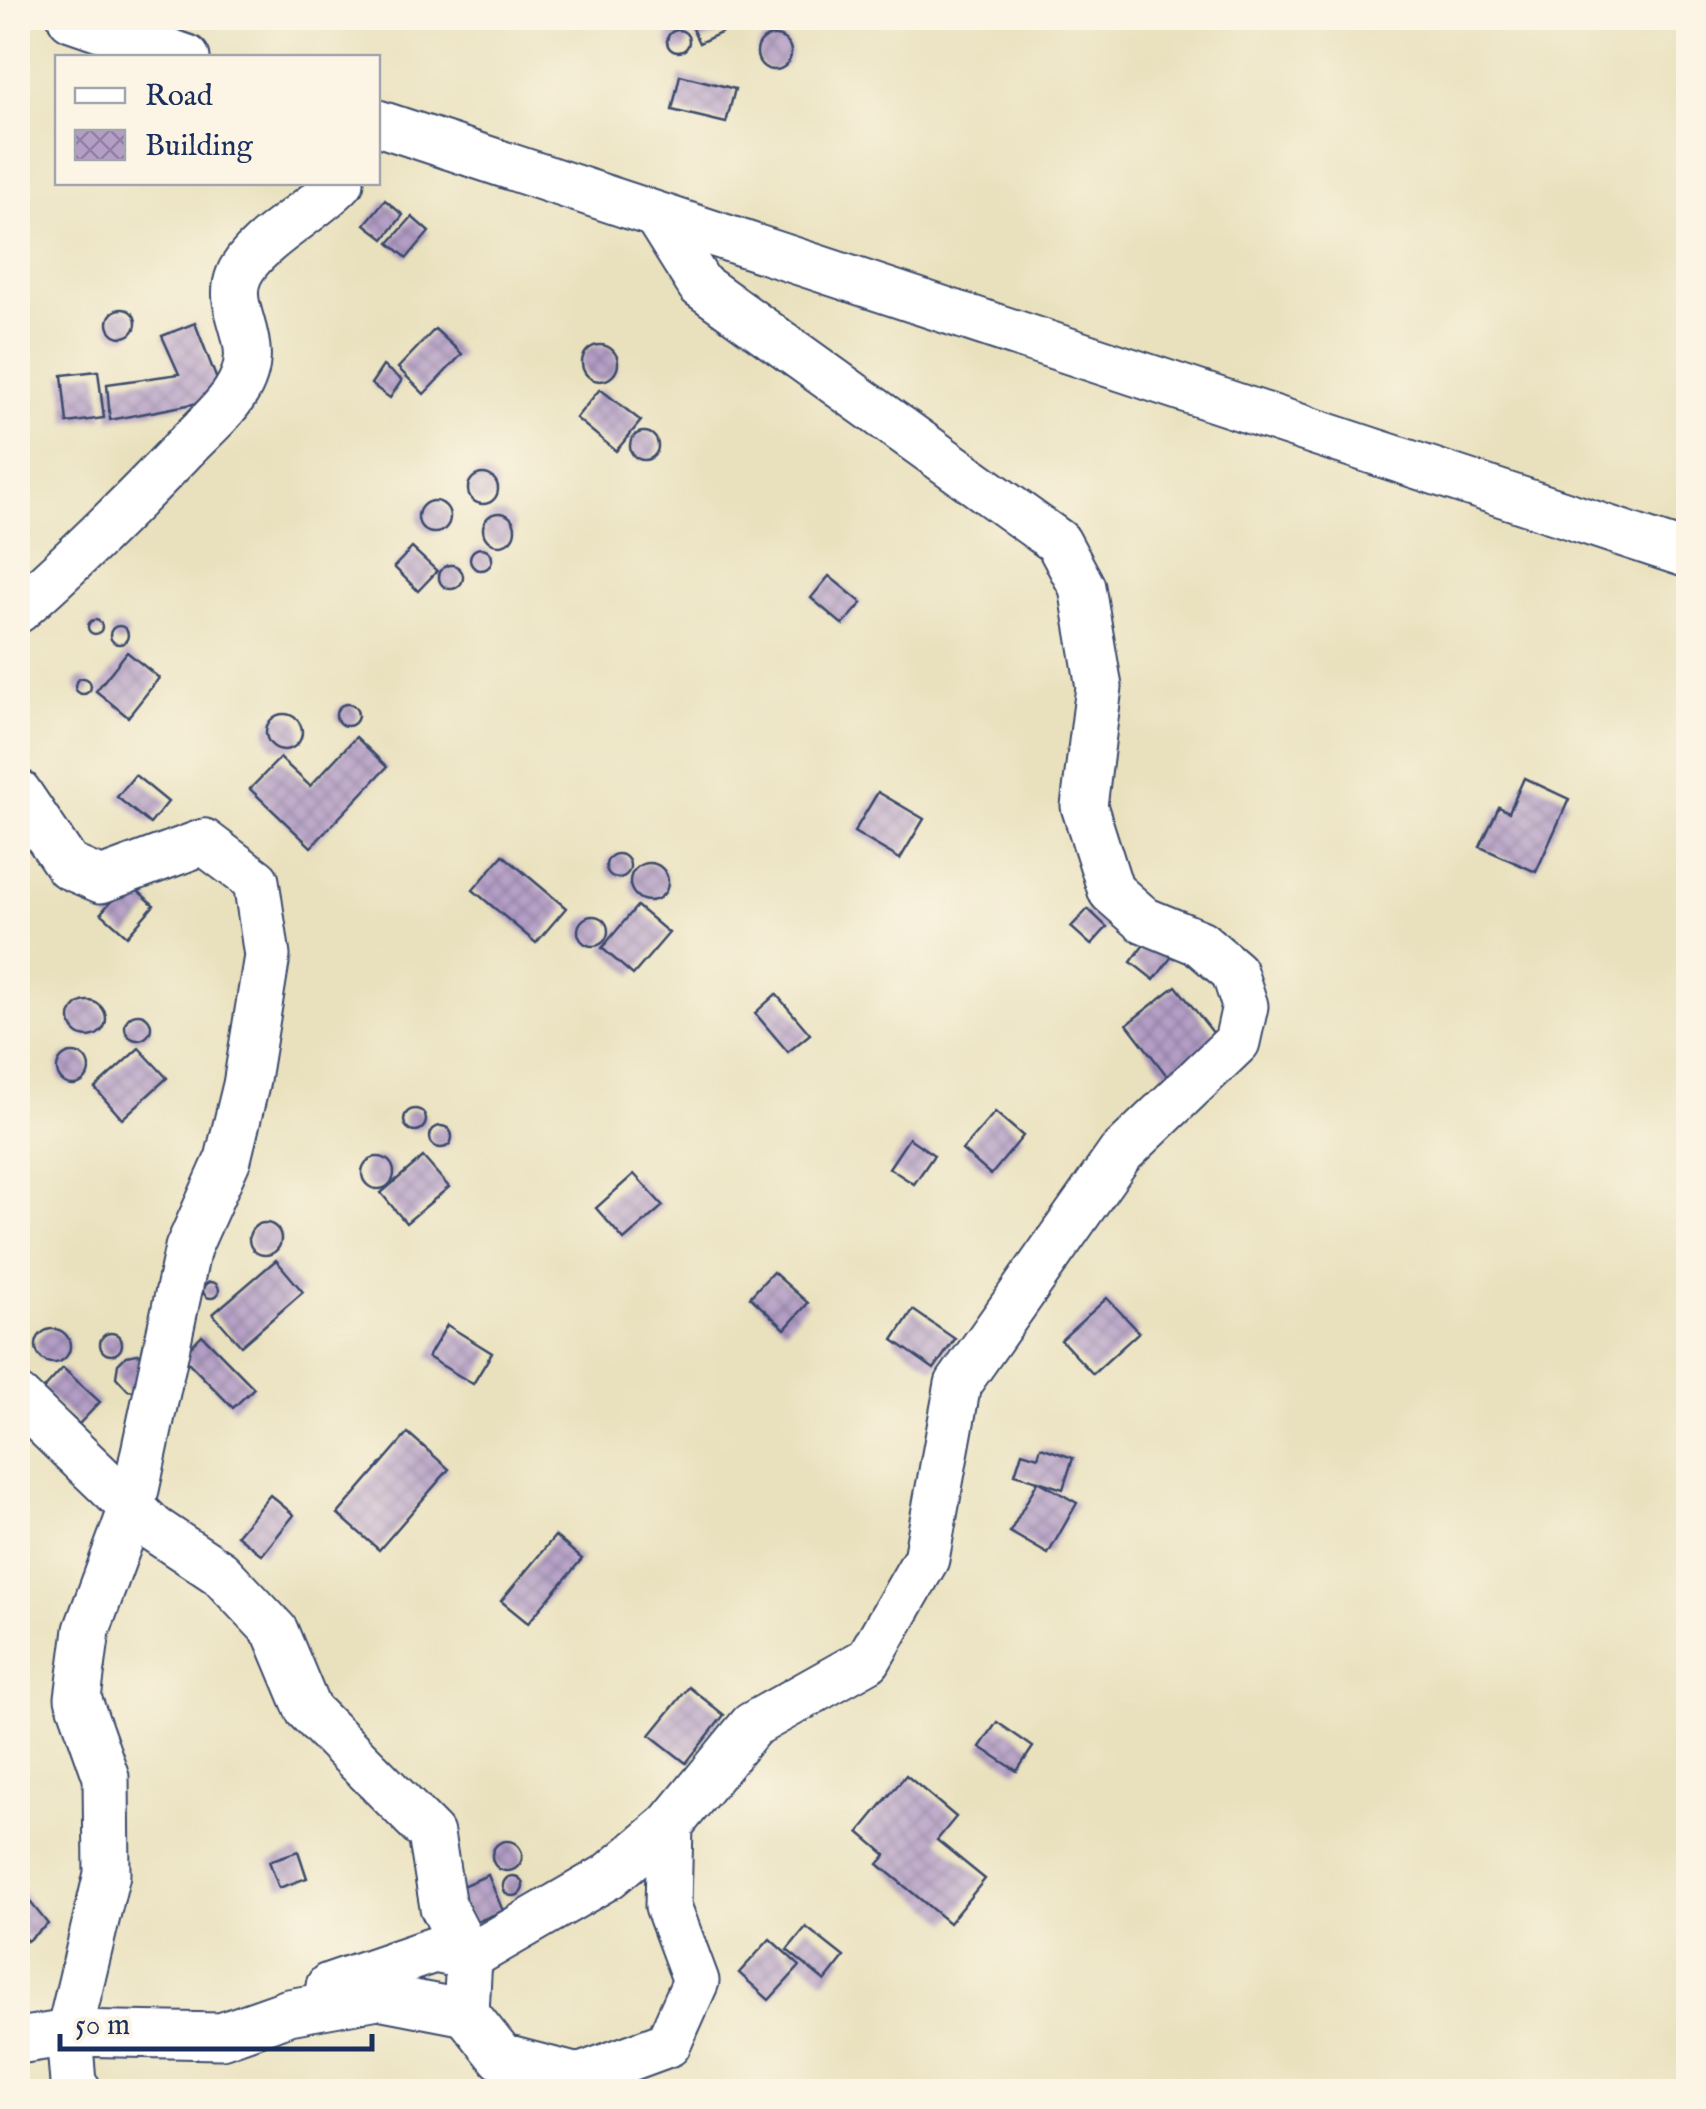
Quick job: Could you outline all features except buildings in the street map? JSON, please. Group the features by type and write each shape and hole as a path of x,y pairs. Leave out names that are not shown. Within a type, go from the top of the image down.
{"street":[{"path":"71,18 178,55"},
{"path":"380,124 1688,555"},
{"path":"18,610 89,548 235,394 250,348 235,293 239,274 256,253 323,202 338,185"},
{"path":"290,2012 338,1981 434,1950 469,1957 608,1876 670,1825 752,1726 868,1660 926,1559 958,1384 1120,1154 1237,1042 1245,1006 1234,972 1200,943 1144,920 1111,891 1084,806 1099,687 1082,586 1058,542 700,285 658,218"},
{"path":"18,792 68,866 101,880 204,842 256,881 267,956 246,1086 228,1160 188,1248 132,1508 87,1630 78,1698 106,1776 108,1874 70,2033 73,2083 80,2092"},
{"path":"18,1398 154,1529 220,1573 275,1631 308,1710 432,1834 443,1908 469,1957 466,2013"},
{"path":"18,2041 70,2033 221,2036 290,2012 378,1996 466,2013 501,2057 578,2076 668,2044 696,1982 668,1906 670,1825"}]}
